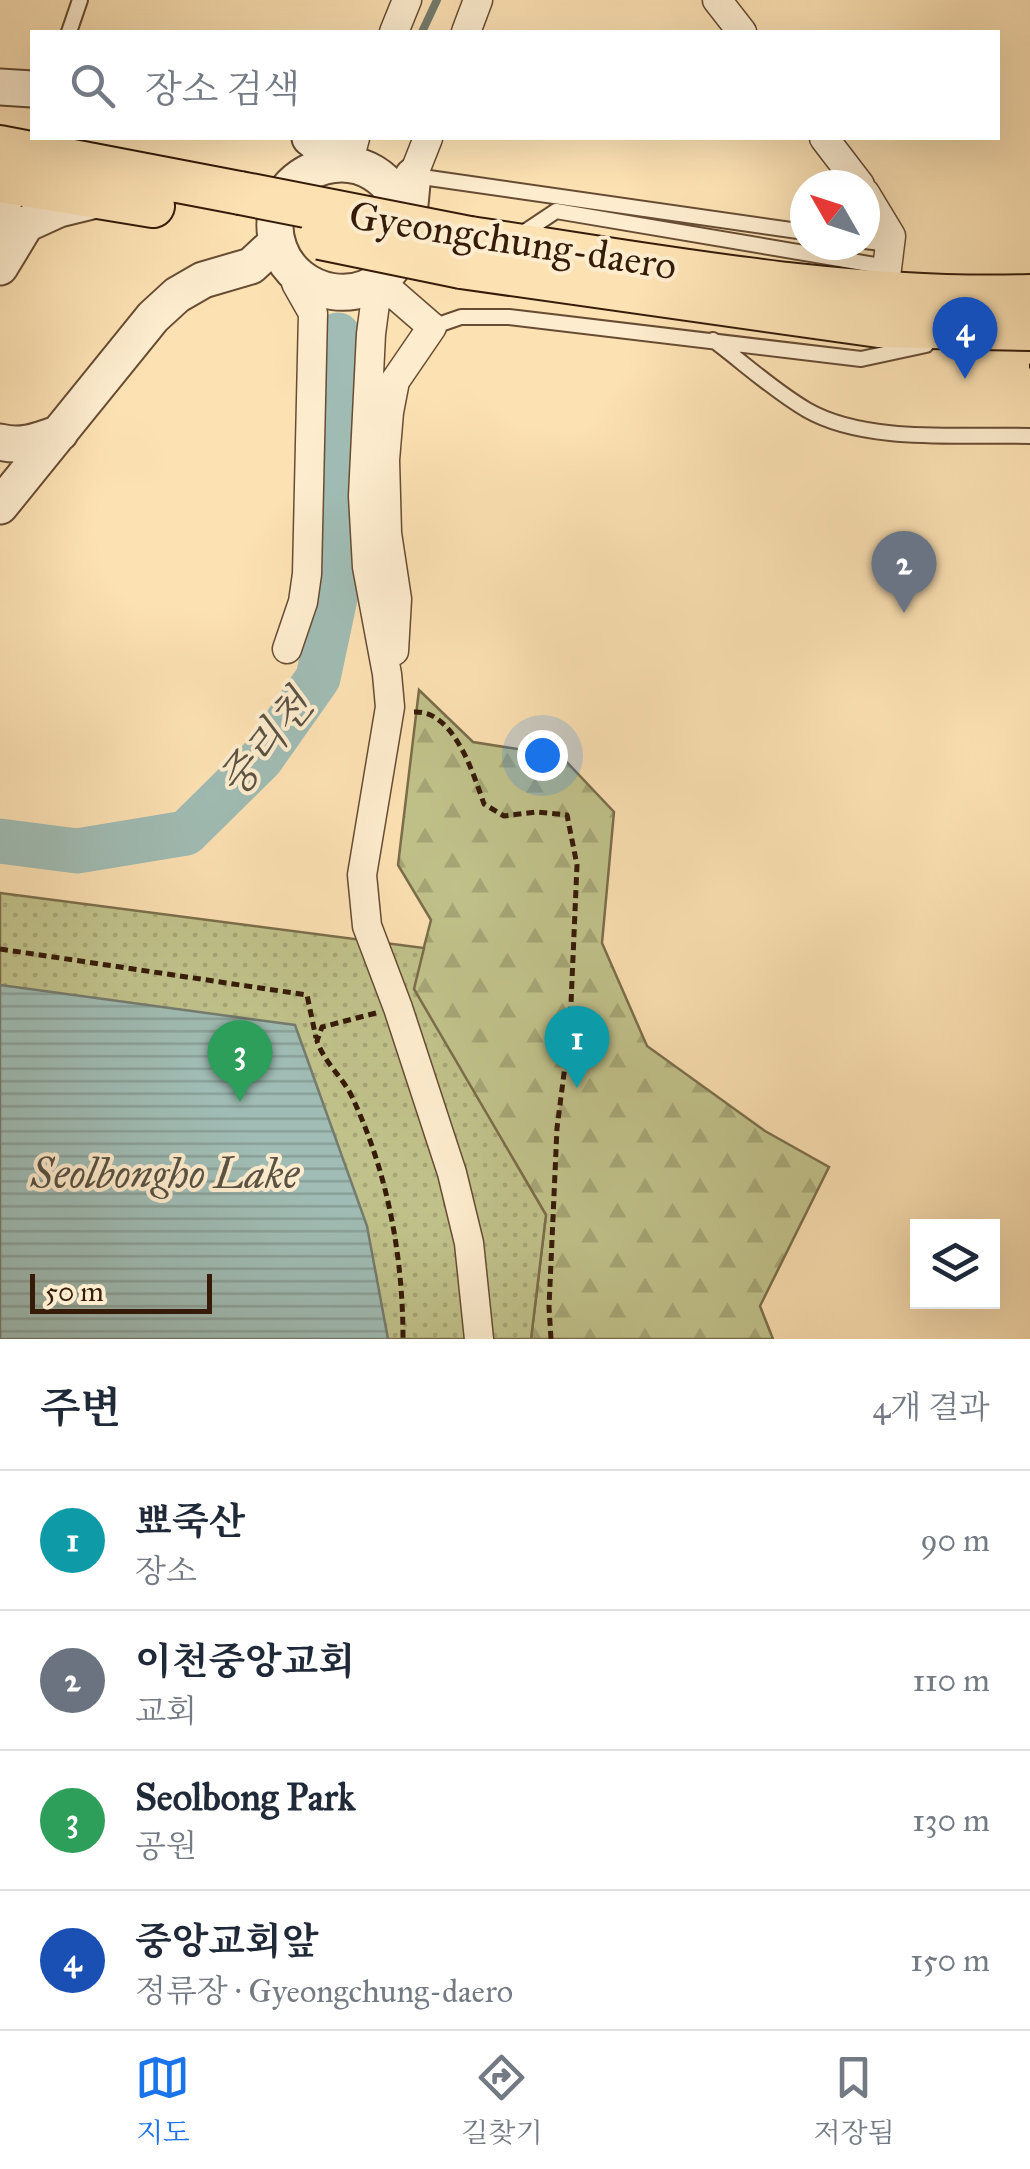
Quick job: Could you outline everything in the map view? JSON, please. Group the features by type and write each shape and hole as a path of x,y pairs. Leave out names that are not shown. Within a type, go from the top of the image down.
{"main road":[{"name":"Gyeongchung-daero","path":"2,182 106,197 236,207"},
{"name":"Gyeongchung-daero","path":"2,182 236,207 879,326 1011,329"},
{"name":"Gyeongchung-daero","path":"480,250 738,276 882,261 944,297 1030,296"}],"street":[{"path":"395,30 406,0"},
{"path":"467,30 478,0"},
{"path":"717,0 740,30"},
{"path":"0,87 30,89"},
{"path":"315,140 349,155 391,186 402,204 406,225"},
{"path":"203,280 302,284 339,294 379,281 394,266 404,246 414,176 427,140"},
{"path":"826,140 849,170"},
{"path":"287,649 303,602 307,574 313,313 302,284 284,262 277,242 276,220 282,199 295,181 313,169 349,155"},
{"path":"0,267 26,224 60,209 106,197"},
{"path":"880,218 891,236 882,261"},
{"path":"0,506 153,317 177,295 203,280 251,266 277,242"},
{"path":"379,281 432,327 395,381 389,412 387,533 397,599 390,710 362,875 367,926 452,1173 465,1226 479,1339"},
{"path":"379,281 371,334 363,496 368,567 390,710"},
{"path":"0,442 13,446 60,432"}],"lane":[{"path":"71,30 80,0"},
{"path":"414,176 790,230"},
{"path":"432,327 461,317 509,317 861,360 1011,329"},
{"path":"713,339 806,410 840,426 870,432 1030,436"}],"path":[{"path":"390,710 426,712 447,727 474,776 484,804 504,816 536,812 566,815 578,864 570,1028 556,1128 551,1339"},
{"path":"0,948 307,995 323,1058 350,1092 381,1170 390,1210 403,1339"},
{"path":"317,1041 322,1028 398,1008"}],"green space":[{"path":"419,690 473,742 561,756 614,812 602,943 647,1046 765,1131 829,1167 760,1306 773,1339 531,1339 546,1215 413,989 431,920 398,865"},
{"path":"0,893 424,948 414,989 546,1215 531,1339 0,1339"}],"water":[{"name":"Seolbongho Lake","path":"0,985 295,1025 367,1226 388,1339 0,1339"}],"waterway":[{"name":"중리천","path":"423,30 437,0"},
{"name":"중리천","path":"0,841 77,851 186,833 261,759 318,678 341,570 338,335"}],"place":[{"name":"중앙교회앞","path":"965,379"},
{"name":"이천중앙교회","path":"904,613"},
{"name":"뾰죽산","path":"577,1088"},
{"name":"Seolbong Park","path":"240,1102"}]}
